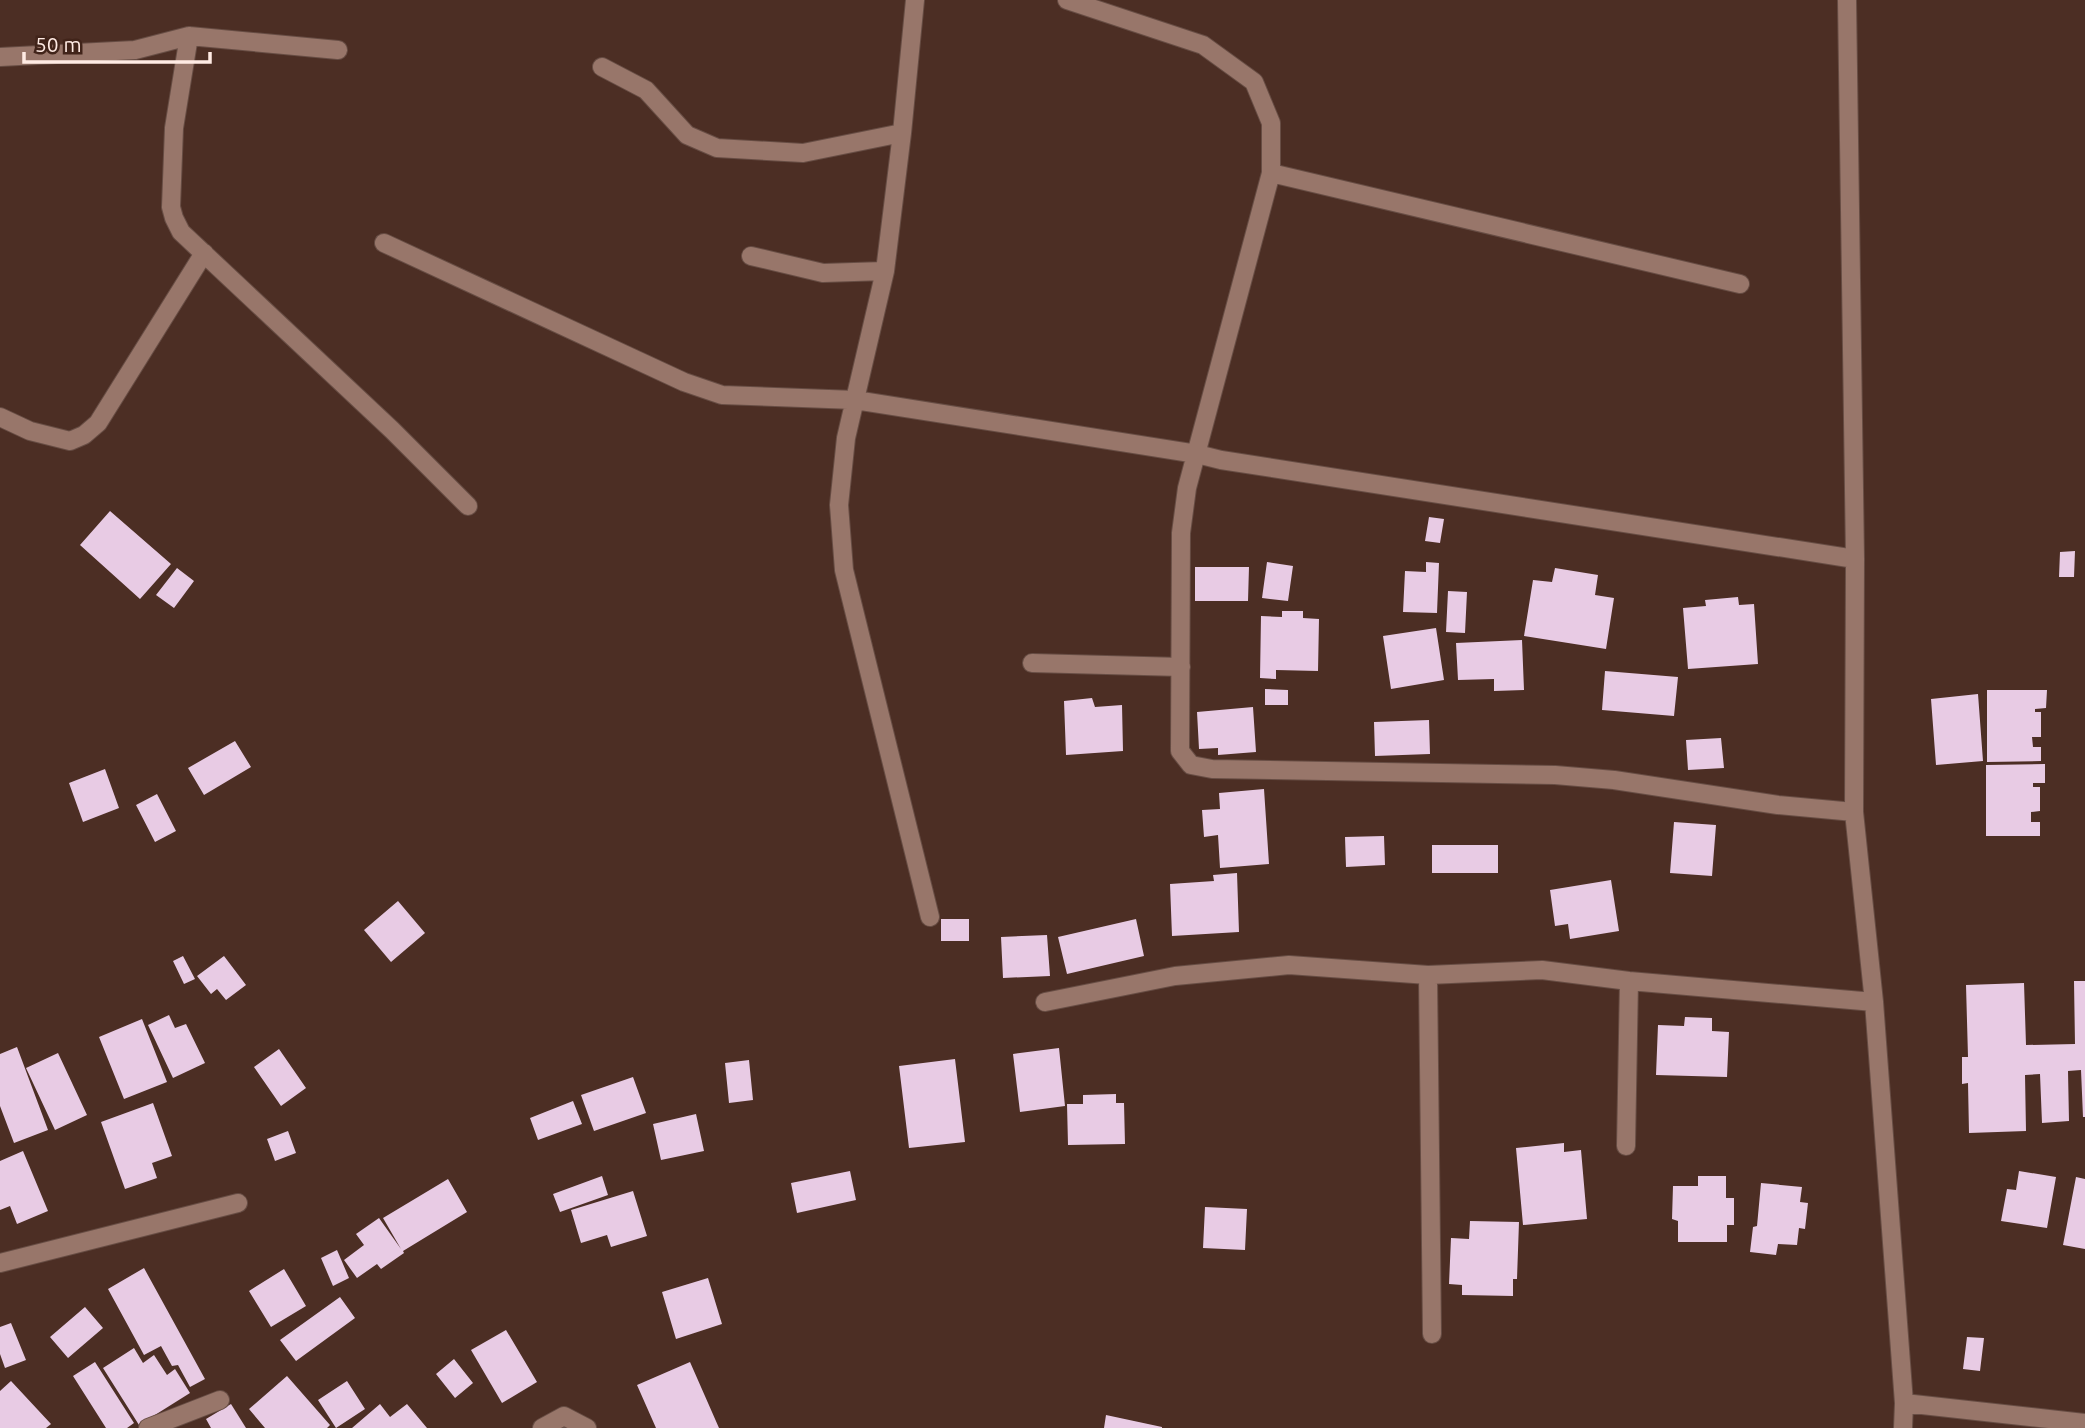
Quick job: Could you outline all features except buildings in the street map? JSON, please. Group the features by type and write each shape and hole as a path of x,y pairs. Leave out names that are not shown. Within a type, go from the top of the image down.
{"street":[{"path":"915,0 885,271 846,438 839,505 844,570 930,918"},
{"path":"1067,0 1203,45 1254,82 1271,123 1271,173 1187,488 1181,534 1180,751 1191,765 1212,769 1555,775 1614,780 1777,805 1854,812"},
{"path":"1847,0 1855,559 1854,812 1874,1002 1904,1403 1903,1428"},
{"path":"189,36 174,128 171,206 181,232 392,430 468,506"},
{"path":"0,57 135,50 189,36 338,50"},
{"path":"602,66 646,90 687,135 717,148 803,153 902,133"},
{"path":"1271,173 1740,284"},
{"path":"384,243 684,382 722,395 855,400 1855,559"},
{"path":"0,417 30,431 70,441 84,435 98,423 204,253"},
{"path":"751,256 823,273 885,271"},
{"path":"1032,663 1181,667"},
{"path":"1045,1002 1175,976 1289,965 1428,975 1542,970 1629,981 1874,1002"},
{"path":"1428,975 1432,1334"},
{"path":"1626,1146 1629,981"},
{"path":"0,1263 239,1203"},
{"path":"148,1428 220,1400"},
{"path":"1904,1403 2085,1423"},
{"path":"542,1428 564,1416 587,1428"}]}
